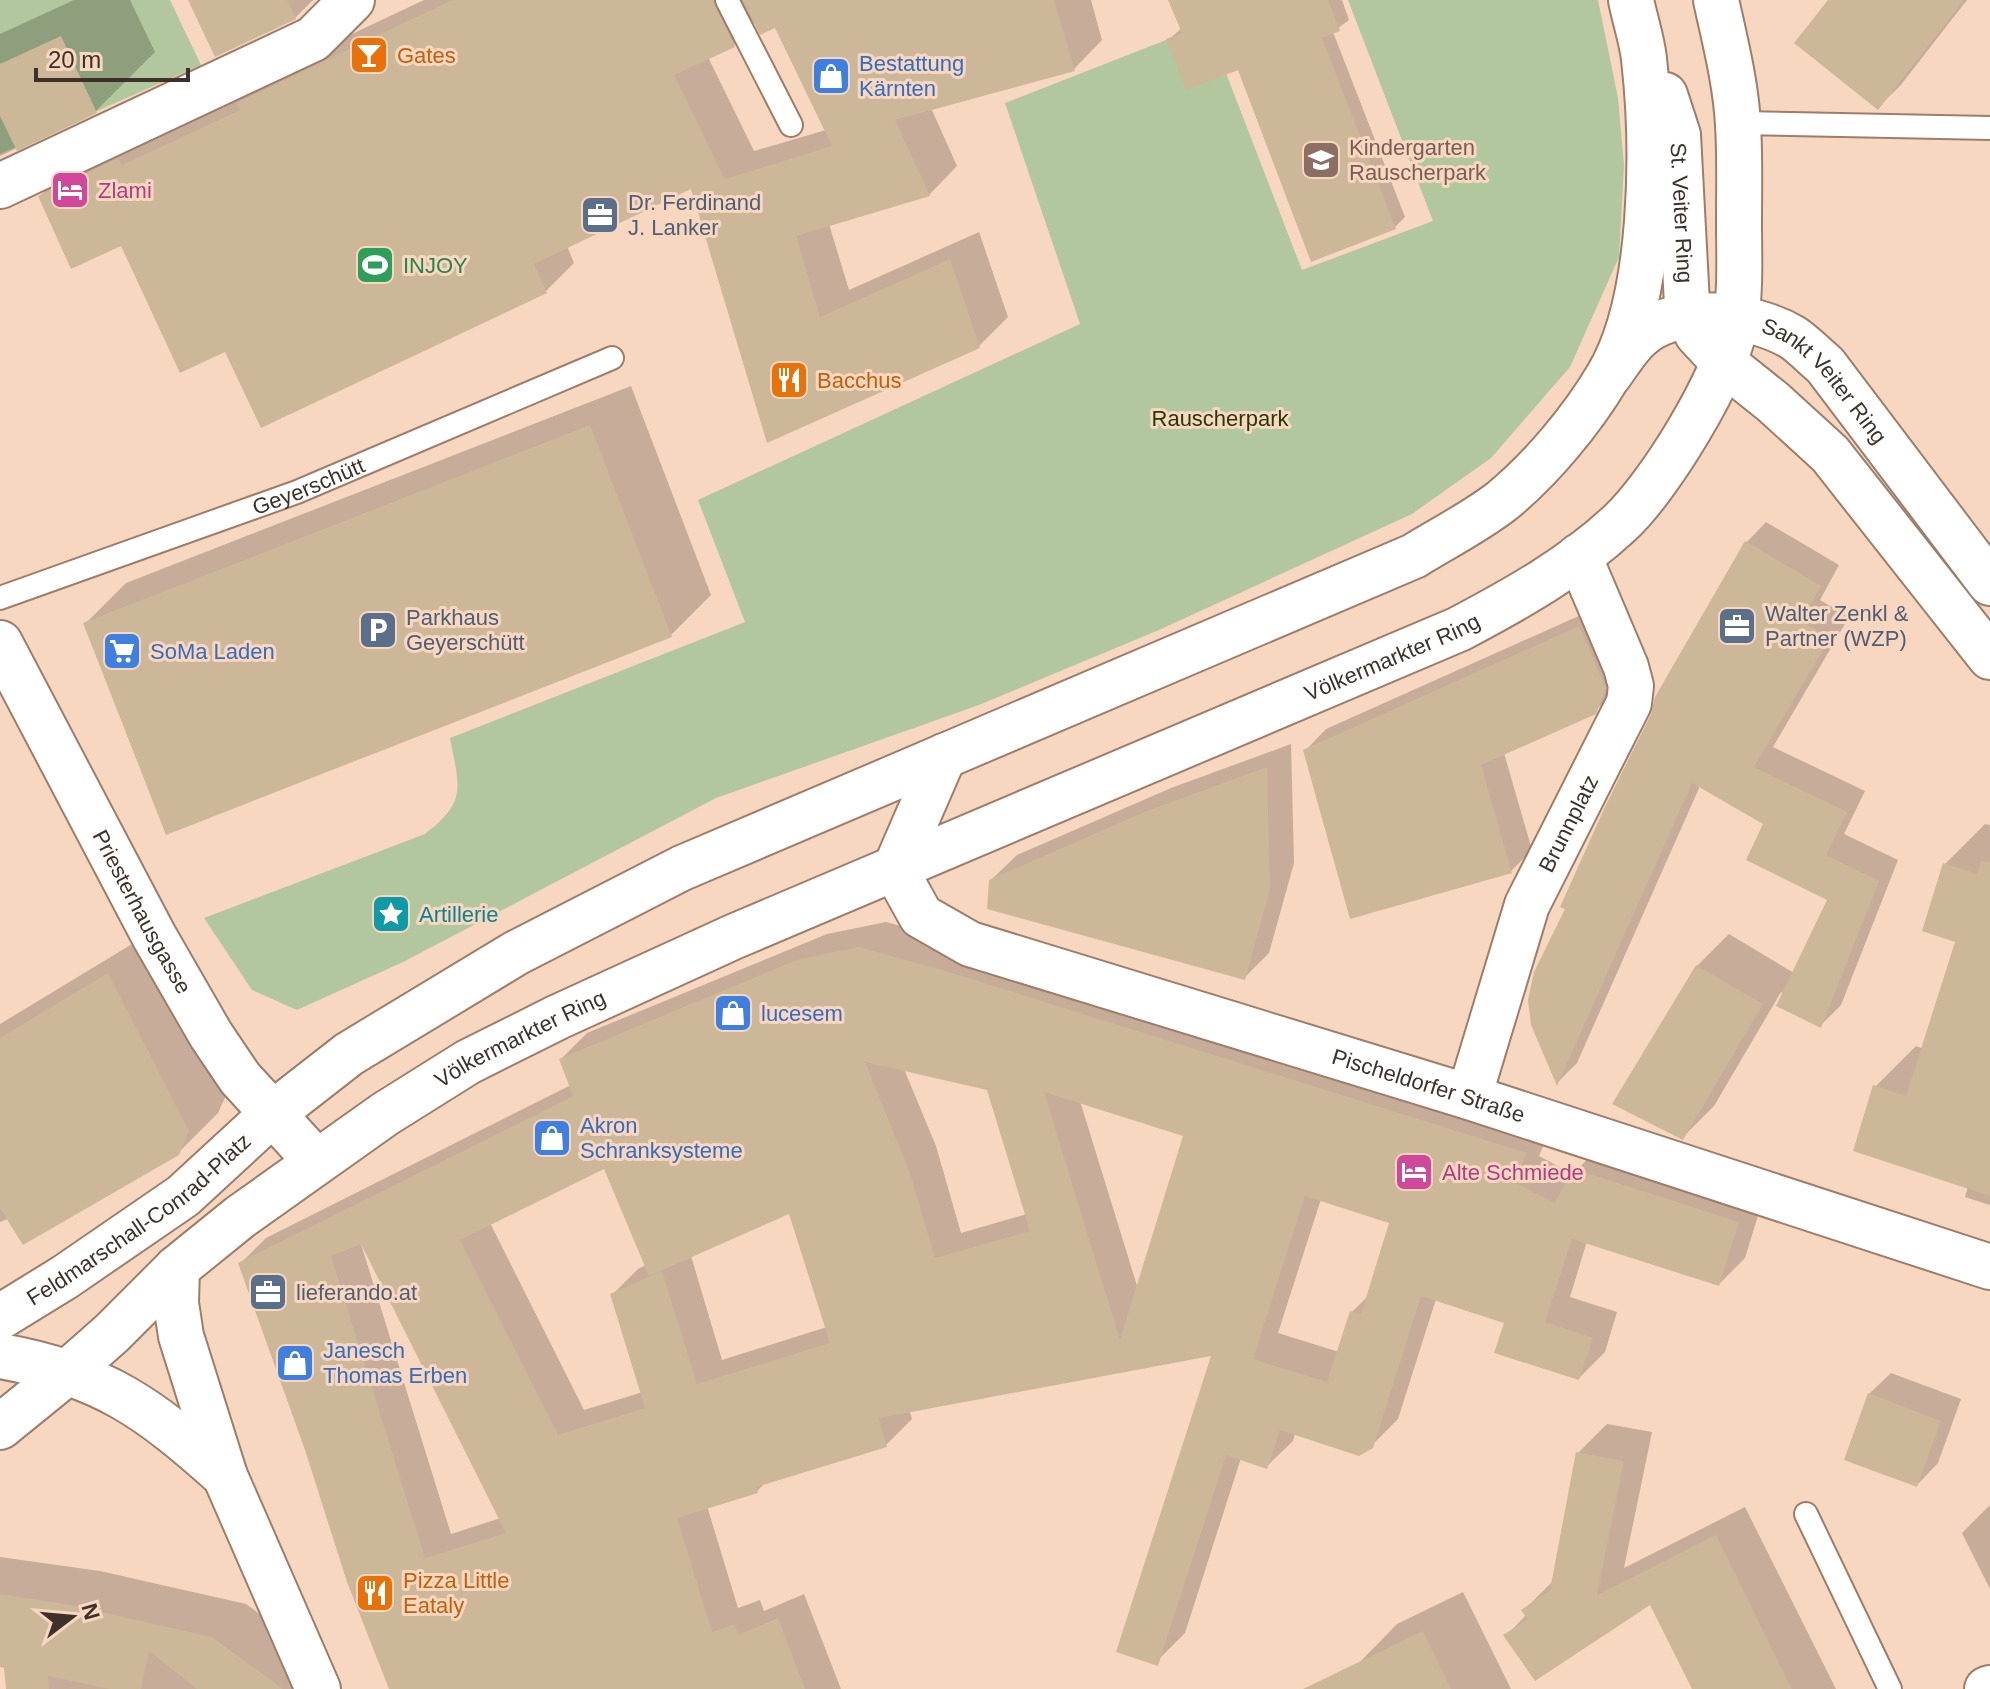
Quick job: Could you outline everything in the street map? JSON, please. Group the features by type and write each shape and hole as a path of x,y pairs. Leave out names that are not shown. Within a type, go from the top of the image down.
{"main road":[{"path":"0,186 313,39 352,0"},
{"name":"St. Veiter Ring","path":"1609,375 1631,322 1645,257 1649,146 1644,58 1631,0"},
{"path":"1716,0 1738,123 1737,301"},
{"name":"St. Veiter Ring","path":"1644,58 1669,102 1678,135 1687,304 1697,334 1723,362"},
{"name":"Sankt Veiter Ring","path":"1609,375 1640,335 1668,320 1690,315 1719,315 1737,301 1792,337 1825,365 1990,583"},
{"name":"Völkermarkter Ring","path":"177,1268 316,1161 385,1114 468,1062 558,1017 733,937 1459,629 1525,594 1622,521 1670,460 1702,407 1723,362 1737,301"},
{"name":"Sankt Veiter Ring","path":"1723,362 1830,454 1990,657"},
{"path":"272,1114 349,1054 516,953 682,868 1414,556 1501,501 1556,448 1609,375"},
{"name":"Brunnplatz","path":"1469,1097 1527,905 1629,703 1631,686 1626,667 1579,556"},
{"name":"Priesterhausgasse","path":"0,643 11,693 211,1035 240,1078 316,1161"},
{"path":"895,869 944,756"},
{"name":"Pischeldorfer Straße","path":"895,869 921,916 970,944 1469,1097 1990,1267"},
{"name":"Feldmarschall-Conrad-Platz","path":"0,1317 65,1277 183,1196 272,1114"},
{"path":"0,1427 112,1333 177,1268"},
{"path":"177,1268 176,1303 181,1336 225,1476 317,1686"},
{"path":"0,1356 69,1371 127,1397 171,1428 225,1476"}],"lane":[{"path":"727,0 791,125"},
{"path":"1738,123 1990,128"},
{"name":"Geyerschütt","path":"0,598 297,492 612,358"},
{"path":"1806,1514 1890,1689"}],"green space":[{"path":"0,0 170,0 201,65 0,154"},
{"name":"Rauscherpark","path":"1348,0 1598,0 1618,98 1624,165 1619,257 1570,367 1491,458 1412,514 1159,630 979,705 716,798 403,962 297,1010 252,990 204,918 425,834 448,812 457,792 450,738 745,622 698,500 1080,324 1005,103 1207,24 1302,270 1433,221"}],"building":[{"path":"188,0 287,0 296,19 215,57"},
{"path":"452,0 713,0 735,47 674,75 725,179 832,146 775,28 760,35 743,0 1054,0 1075,71 895,120 930,196 796,236 820,317 950,259 980,348 767,443 691,189 534,264 547,293 261,428 225,352 180,373 121,246 71,269 38,196 118,158 122,165 240,110 236,103"},
{"name":"Kindergarten Rauscherpark","path":"1168,0 1328,0 1340,31 1322,38 1396,229 1311,262 1238,70 1186,90 1166,39 1182,33"},
{"path":"1828,0 1964,0 1878,110 1794,43"},
{"path":"61,36 97,113 17,151 0,116 0,64"},
{"name":"Parkhaus Geyerschütt","path":"590,425 672,637 166,835 83,623"},
{"path":"1745,541 1821,586 1801,621 1830,638 1754,767 1847,812 1826,855 1879,881 1821,1028 1776,1006 1827,900 1746,860 1763,824 1692,783 1557,1086 1531,1025 1528,1000 1534,972 1565,909 1560,907 1604,809 1651,714 1655,697"},
{"path":"1579,626 1606,688 1596,714 1481,765 1512,873 1350,919 1303,750"},
{"path":"1267,767 1270,889 1245,980 987,909 989,880 1144,812"},
{"path":"1981,861 1990,862 1990,1196 1853,1151 1873,1085 1906,1096 1955,942 1922,931 1943,863 1977,874"},
{"path":"859,947 949,972 1527,1153 1514,1182 1554,1203 1574,1169 1739,1222 1719,1286 1572,1239 1545,1322 1593,1338 1579,1380 1494,1353 1504,1323 1421,1296 1373,1448 1359,1456 1280,1430 1267,1469 1226,1455 1158,1666 1116,1652 1211,1356 879,1418 887,1447 756,1487 758,1493 677,1518 712,1632 734,1624 738,1635 778,1618 805,1689 389,1689 347,1582 305,1450 238,1263 573,1096 559,1059 799,959","holes":["865,1062 987,1090 1030,1231 935,1258 910,1173","1044,1092 1183,1136 1120,1340","604,1169 649,1276 789,1214 830,1343 697,1384 662,1271 610,1294 645,1408 558,1435 460,1240","1305,1196 1389,1223 1361,1314 1350,1311 1327,1382 1253,1359","361,1244 506,1533 425,1558 331,1256"]},
{"path":"1696,965 1763,1004 1683,1140 1612,1104"},
{"path":"108,973 189,1131 179,1155 23,1245 0,1208 0,1038"},
{"path":"1868,1393 1941,1421 1917,1487 1844,1460"},
{"path":"1576,1452 1624,1461 1597,1595 1716,1535 1792,1689 1692,1689 1650,1605 1535,1681 1503,1635 1528,1619 1521,1610 1550,1590"},
{"path":"0,1594 65,1604 212,1637 283,1689 197,1689 149,1651 141,1689 110,1689 48,1676 49,1689 6,1689 4,1668 0,1667"},
{"path":"1423,1631 1451,1689 1303,1689"}],"place":[{"name":"Gates","path":"369,55"},
{"name":"Bestattung Kärnten","path":"831,76"},
{"name":"Kindergarten Rauscherpark","path":"1321,160"},
{"name":"Zlami","path":"70,190"},
{"name":"Dr. Ferdinand J. Lanker","path":"600,215"},
{"name":"INJOY","path":"375,265"},
{"name":"Bacchus","path":"789,380"},
{"name":"Walter Zenkl & Partner (WZP)","path":"1737,626"},
{"name":"Parkhaus Geyerschütt","path":"378,630"},
{"name":"SoMa Laden","path":"122,651"},
{"name":"Artillerie","path":"391,914"},
{"name":"lucesem","path":"733,1013"},
{"name":"Akron Schranksysteme","path":"552,1138"},
{"name":"Alte Schmiede","path":"1414,1172"},
{"name":"lieferando.at","path":"268,1292"},
{"name":"Janesch Thomas Erben","path":"295,1363"},
{"name":"Pizza Little Eataly","path":"375,1593"}]}
